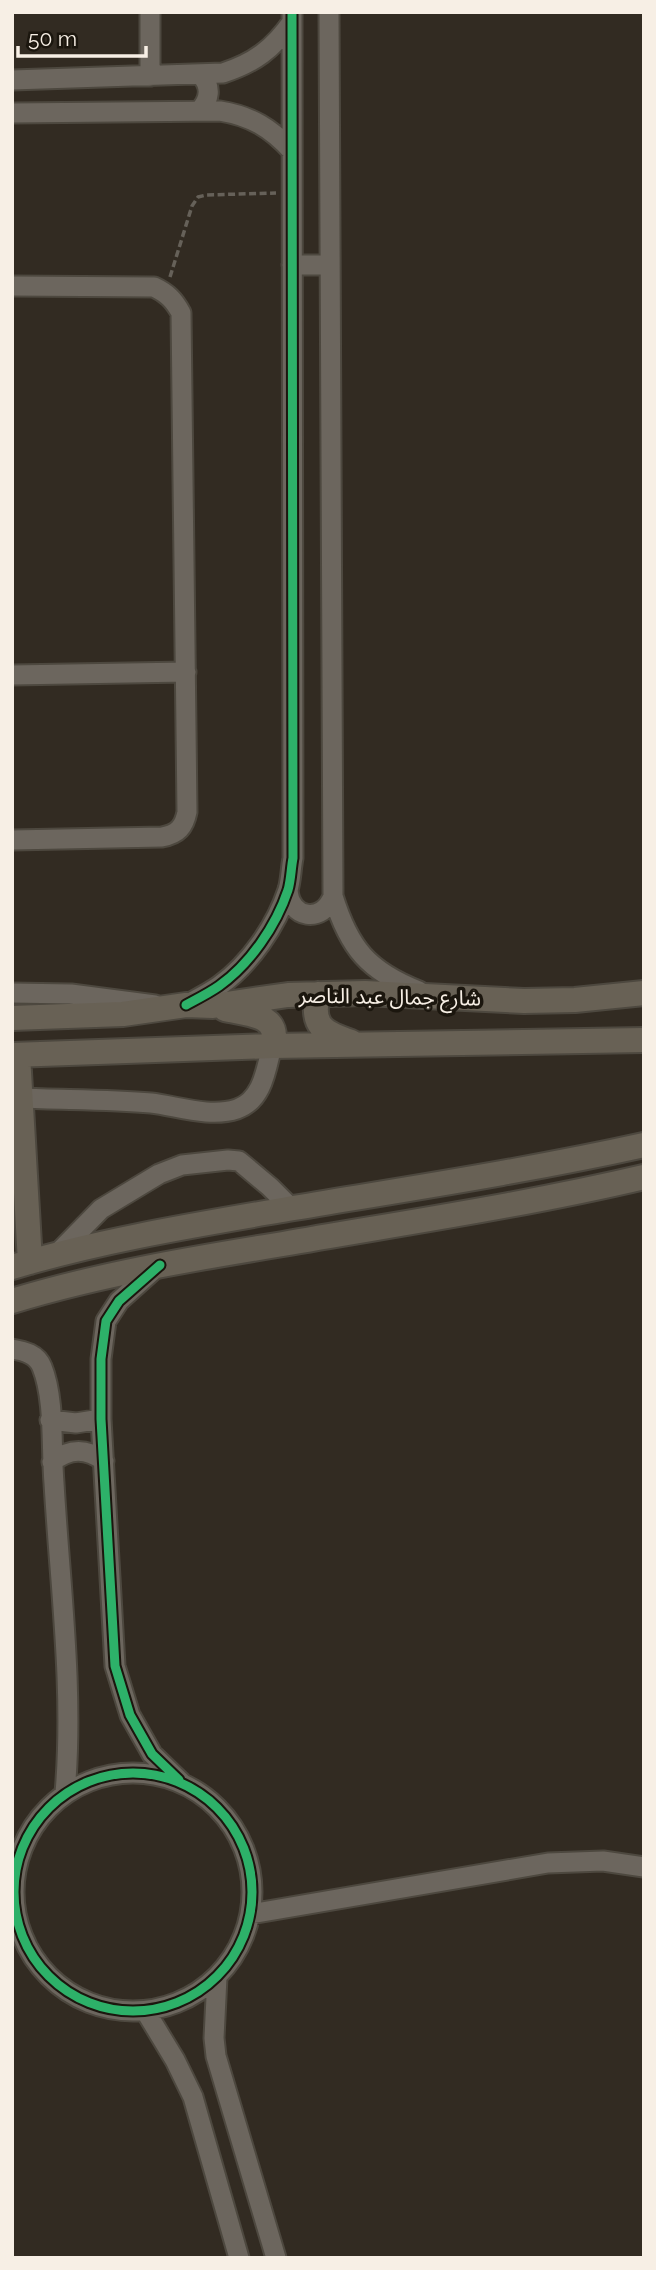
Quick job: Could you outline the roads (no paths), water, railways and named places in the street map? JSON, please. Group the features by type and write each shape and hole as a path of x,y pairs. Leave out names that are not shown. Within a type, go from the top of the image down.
{"main road":[{"name":"شارع جمال عبد الناصر","path":"12,1018 213,1006 278,995 365,993 524,1001 575,1000 644,993"},
{"path":"318,994 315,1013 318,1024 325,1032 365,1046"},
{"path":"213,1006 262,1017 270,1022 274,1030 272,1046"},
{"path":"644,1040 272,1046 15,1055 20,1098 21,1265 155,1233 509,1172 644,1145"},
{"path":"12,1301 87,1280 160,1265 428,1219 644,1177"}],"street":[{"path":"150,12 150,76"},
{"path":"329,12 333,896 341,921 354,945 371,965 392,981 433,996"},
{"path":"12,80 223,73 244,66 263,55 279,40 292,17"},
{"path":"12,993 106,997 179,1007 220,985 241,966 261,943 288,889 293,858 292,17"},
{"path":"199,111 209,94 206,80 201,75"},
{"path":"12,113 231,113 261,123 278,135 292,151"},
{"path":"292,265 330,265"},
{"path":"12,286 154,287 166,292 175,301 180,313 187,812 186,821 180,830 172,835 12,840"},
{"path":"12,676 186,672"},
{"path":"288,889 291,904 303,914 311,915 326,909 333,896"},
{"path":"12,980 35,993"},
{"path":"20,1098 149,1103 213,1112 237,1109 253,1098 263,1082 272,1046"},
{"path":"55,1256 101,1209 159,1174 183,1165 239,1161 270,1186 292,1209"},
{"path":"160,1265 119,1301 106,1321 101,1359 101,1419 116,1666 130,1715 152,1754 181,1783 210,1800 232,1825 246,1856 252,1889 250,1914 233,1958 217,1977 185,2000 146,2012 111,2011 77,1999 49,1979 27,1950 15,1917 13,1882 21,1847 39,1817 65,1793 102,1776 142,1772 181,1783"},
{"path":"12,1349 29,1352 41,1364 50,1392 67,1685 65,1793"},
{"path":"50,1420 76,1423 101,1419"},
{"path":"52,1462 72,1451 95,1454 104,1461"},
{"path":"250,1914 548,1863 603,1861 644,1867"},
{"path":"217,1977 214,2029 216,2056 276,2258"},
{"path":"146,2012 193,2096 239,2258"}]}
